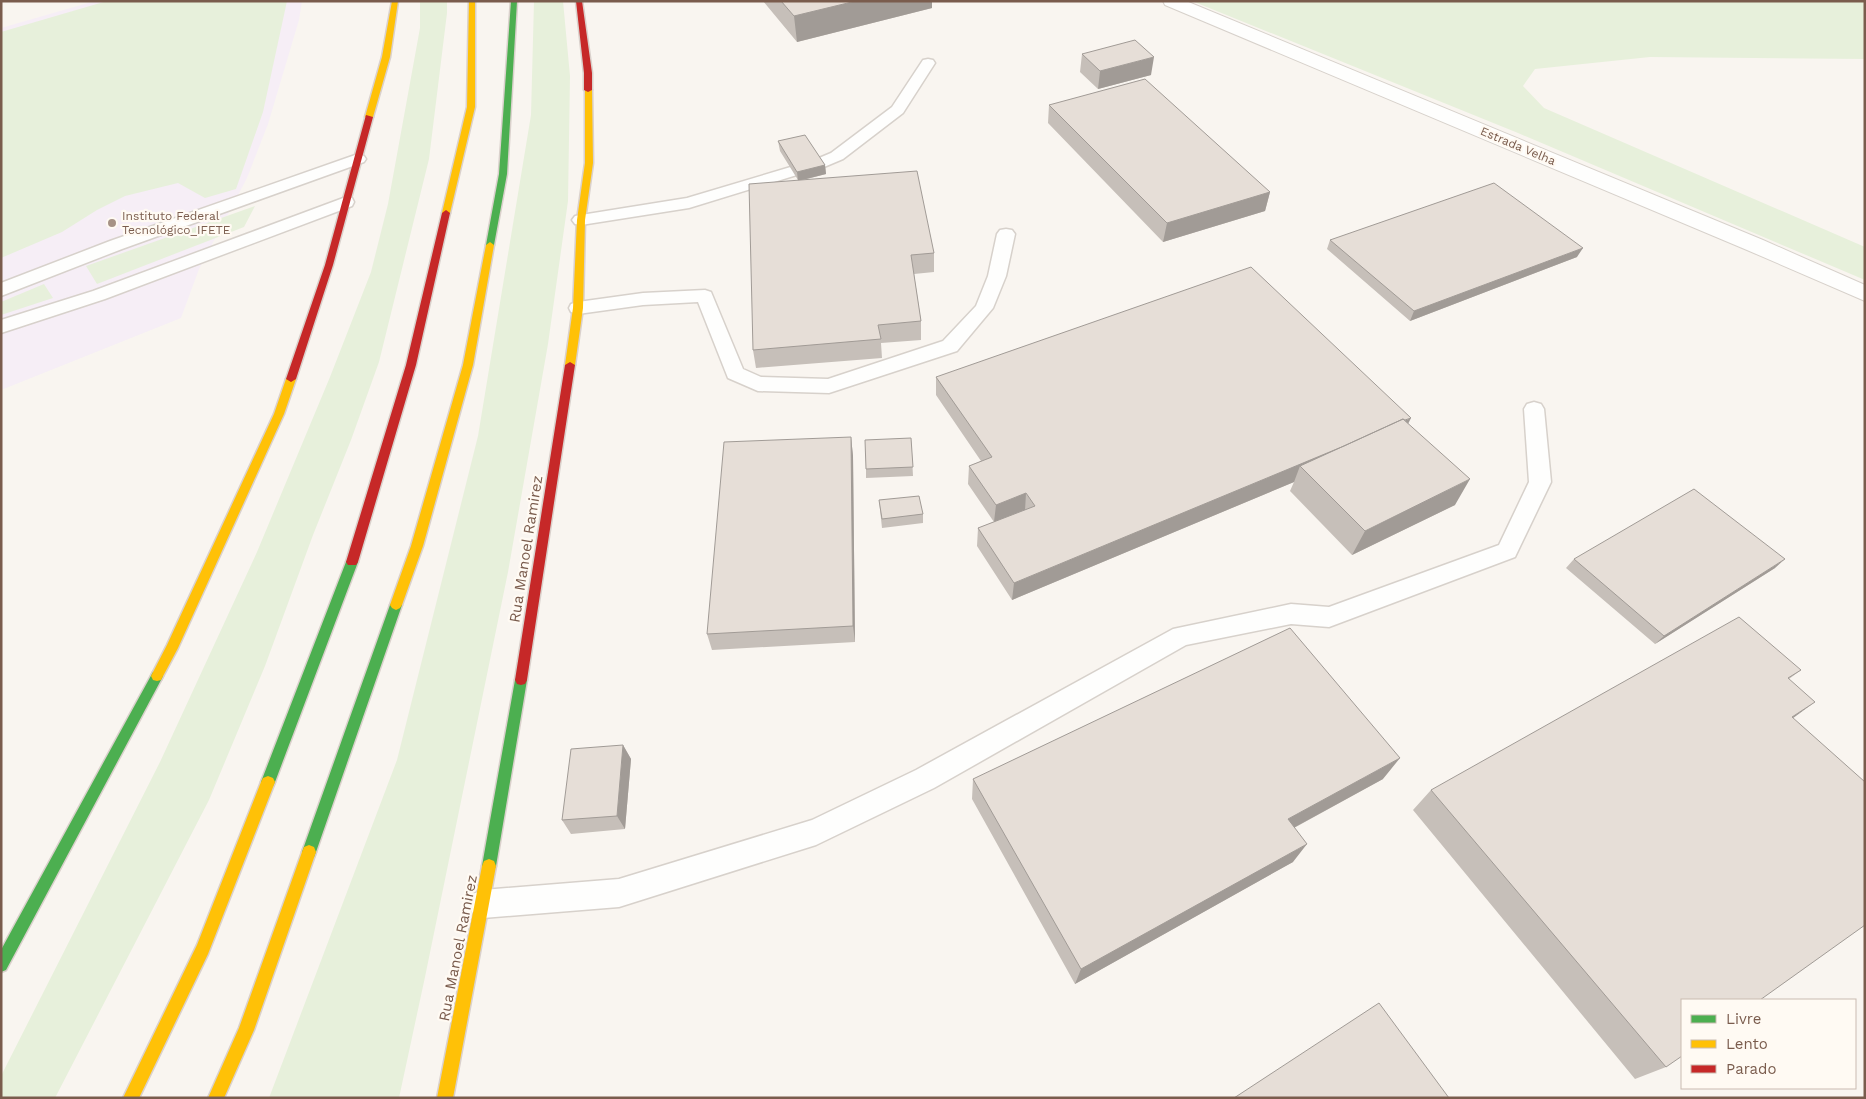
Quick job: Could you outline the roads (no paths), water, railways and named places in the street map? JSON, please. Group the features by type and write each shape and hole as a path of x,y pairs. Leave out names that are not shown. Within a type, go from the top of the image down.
{"main road":[{"path":"1,965 172,648 279,414 329,265 386,57 395,1"},
{"path":"131,1098 203,949 356,552 411,365 471,107 472,1"},
{"path":"216,1098 249,1021 417,546 468,365 503,174 514,1"},
{"name":"Rua Manoel Ramirez","path":"445,1098 483,904 540,564 578,308 581,220 589,162 588,73 579,1"}],"street":[{"name":"Estrada Velha","path":"1171,1 1746,241 1865,294"}],"lane":[{"path":"818,164 837,156 898,110 928,63"},
{"path":"1,290 116,244 358,159"},
{"path":"581,220 689,203 794,171"},
{"path":"1,327 108,292 346,202"},
{"path":"578,308 643,299 705,296 735,374 758,384 829,386 950,346 984,308 997,276 1006,234"},
{"path":"483,904 619,893 816,832 925,779 1181,636 1291,614 1329,616 1507,551 1540,482 1534,409"}],"place":[{"name":"Instituto Federal Tecnológico_IFETE","path":"112,223"}]}
